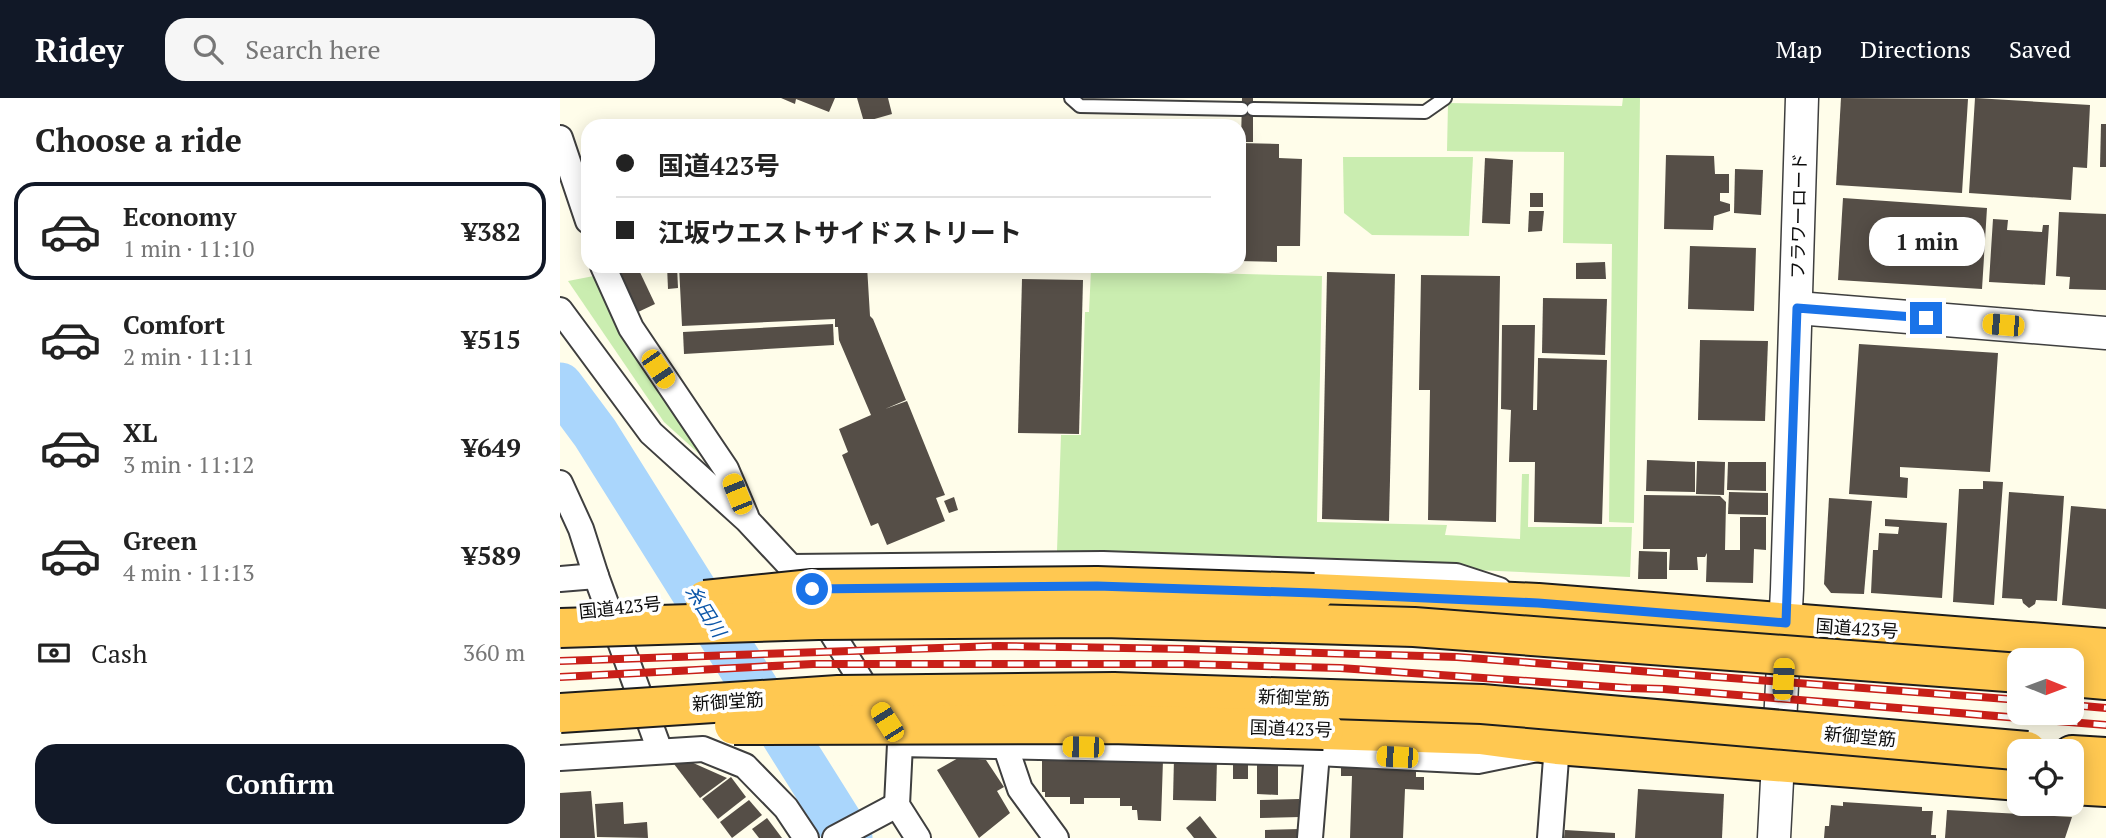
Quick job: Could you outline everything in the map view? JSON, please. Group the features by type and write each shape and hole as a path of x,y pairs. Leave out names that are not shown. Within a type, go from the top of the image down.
{"highway":[{"name":"国道423号","path":"560,614 812,589 1097,586 1538,603 2106,648"},
{"path":"560,628 818,620 1090,618 1401,626 2007,672"},
{"path":"2084,678 2106,680"},
{"name":"新御堂筋","path":"560,713 838,695 1114,692 1482,704 2007,749"},
{"name":"国道423号","path":"560,725 1110,724 1320,741 1480,734 1557,745 2007,780"},
{"path":"2084,756 2106,757"},
{"path":"2084,786 2106,787"}],"street":[{"name":"フラワーロード","path":"1774,838 1786,623 1802,98"},
{"path":"560,138 581,200"},
{"path":"606,273 631,328 726,468 747,520"},
{"path":"1797,308 2106,333"},
{"path":"560,310 651,433 747,520 791,567 900,744 897,805 918,838"},
{"path":"560,483 581,529 660,751"},
{"path":"791,567 1102,564 1456,576 1538,603"},
{"path":"560,579 596,576"},
{"path":"900,744 1005,746 1320,741 1310,838"},
{"path":"1550,838 1557,745"},
{"path":"1005,746 1020,789 1056,838"},
{"path":"560,758 703,749 745,766 786,808 806,838"},
{"path":"835,838 897,805"}],"lane":[{"path":"1071,98 1080,106 1425,112 1445,98"}],"green space":[{"path":"1623,98 1640,98 1634,523 1609,522 1612,244 1563,243 1564,152 1447,151 1448,103 1622,106"},
{"path":"1343,157 1473,157 1469,236 1372,235 1344,213"},
{"path":"1091,273 1322,276 1317,522 1447,525 1445,535 1520,539 1522,474 1529,474 1528,527 1632,527 1630,577 1057,551 1061,435 1081,435 1085,312 1089,312"},
{"path":"599,275 716,469 664,422 568,281"}],"building":[{"path":"781,98 835,98 829,112 796,99 795,104"},
{"path":"857,98 888,98 892,114 863,119"},
{"path":"1242,98 1253,98 1253,142 1246,142 1246,119 1242,119"},
{"path":"1841,98 1968,99 1962,193 1836,185"},
{"path":"1975,98 2090,105 2087,168 2073,167 2071,200 1969,193"},
{"path":"2101,124 2106,124 2106,167 2100,167"},
{"path":"1246,143 1279,144 1279,158 1302,159 1300,246 1277,246 1277,262 1246,261"},
{"path":"1666,155 1714,156 1715,174 1729,174 1729,193 1720,193 1720,201 1730,204 1730,211 1714,216 1713,230 1664,229"},
{"path":"1485,158 1513,160 1510,224 1482,223"},
{"path":"1735,169 1763,170 1761,215 1734,213"},
{"path":"1530,193 1543,193 1543,207 1530,207"},
{"path":"1843,198 1987,208 1982,289 1838,280"},
{"path":"1529,211 1544,211 1542,231 1528,232"},
{"path":"2059,212 2106,214 2106,290 2069,289 2070,277 2056,276"},
{"path":"1993,219 2008,220 2007,230 2042,232 2043,225 2049,225 2045,285 1989,282"},
{"path":"1690,246 1756,248 1754,311 1688,309"},
{"path":"1605,262 1606,279 1576,279 1576,263"},
{"path":"1327,272 1395,274 1389,521 1322,519"},
{"path":"618,273 640,273 655,304 636,313"},
{"path":"667,273 677,273 678,288 668,289"},
{"path":"679,273 867,273 870,316 906,400 885,409 907,401 945,495 936,498 945,521 887,545 878,523 871,526 842,455 848,452 839,429 871,415 839,340 835,319 682,326"},
{"path":"1421,275 1500,276 1496,522 1428,520 1430,390 1419,390"},
{"path":"1022,279 1083,280 1079,434 1018,433"},
{"path":"1543,298 1607,299 1605,355 1542,353"},
{"path":"833,324 834,345 684,354 683,332"},
{"path":"1502,325 1535,325 1533,410 1537,410 1538,358 1607,360 1602,524 1534,522 1535,462 1509,462 1511,410 1501,409"},
{"path":"1700,340 1768,341 1765,421 1698,420"},
{"path":"1859,344 1998,353 1990,472 1900,467 1900,477 1908,478 1907,498 1849,494"},
{"path":"1647,460 1695,462 1695,492 1646,491"},
{"path":"1697,461 1725,462 1724,495 1696,494"},
{"path":"1728,462 1766,462 1766,491 1727,490"},
{"path":"1983,481 2003,482 1994,605 1953,602 1959,489 1983,489"},
{"path":"1729,492 1768,493 1768,515 1728,514"},
{"path":"2009,492 2064,496 2057,601 2036,600 2029,608 2022,599 2002,598"},
{"path":"1644,495 1720,496 1726,502 1725,550 1740,550 1740,517 1766,517 1766,550 1754,549 1753,583 1706,582 1707,553 1705,557 1697,557 1698,570 1669,570 1670,549 1643,549"},
{"path":"954,497 958,510 949,513 944,501"},
{"path":"1829,498 1872,501 1864,594 1831,593 1824,584"},
{"path":"2071,506 2106,509 2106,609 2062,605"},
{"path":"1885,519 1947,523 1942,598 1871,593 1873,550 1878,550 1879,533 1898,534 1899,527 1885,526"},
{"path":"1639,551 1667,552 1667,579 1638,579"},
{"path":"960,757 986,760 1004,787 997,791 1010,813 979,838 937,770"},
{"path":"1257,757 1269,757 1269,765 1278,765 1278,795 1257,794"},
{"path":"682,758 727,778 700,798 674,764"},
{"path":"1042,758 1163,760 1161,821 1138,820 1137,810 1132,810 1132,806 1120,806 1120,798 1084,798 1084,804 1070,804 1070,797 1045,797 1045,792 1042,792"},
{"path":"1174,758 1217,759 1216,801 1173,800"},
{"path":"1233,759 1248,759 1248,779 1233,779"},
{"path":"1341,765 1416,768 1416,777 1424,777 1424,790 1405,789 1403,838 1350,838 1352,776 1341,776"},
{"path":"731,777 746,797 718,819 702,799"},
{"path":"1638,789 1724,794 1722,838 1635,838"},
{"path":"591,791 595,838 560,838 560,793"},
{"path":"1299,799 1300,817 1260,818 1260,800"},
{"path":"749,800 762,815 732,838 720,822"},
{"path":"623,802 624,824 647,822 648,838 597,837 595,804"},
{"path":"1843,802 1922,807 1922,811 1933,811 1931,835 1936,835 1936,838 1824,838 1825,826 1829,826 1831,805 1843,806"},
{"path":"1947,810 2007,813 2007,816 2072,817 2065,838 1945,838"},
{"path":"1200,816 1217,838 1194,838 1186,828"},
{"path":"767,818 782,838 759,838 752,829"},
{"path":"1300,829 1299,838 1265,838 1265,830"},
{"path":"1565,830 1615,833 1615,838 1564,838"}],"waterway":[{"name":"糸田川","path":"560,386 595,433 849,838"}],"railway":[{"path":"560,661 998,646 1185,649 1457,657 2007,699"},
{"path":"560,677 813,664 1184,664 1340,668 1664,689 2106,725"},
{"path":"2084,706 2106,708"}],"route":[{"path":"812,589 1097,586 1314,593 1538,603 1786,623 1797,308 1926,318"}]}
